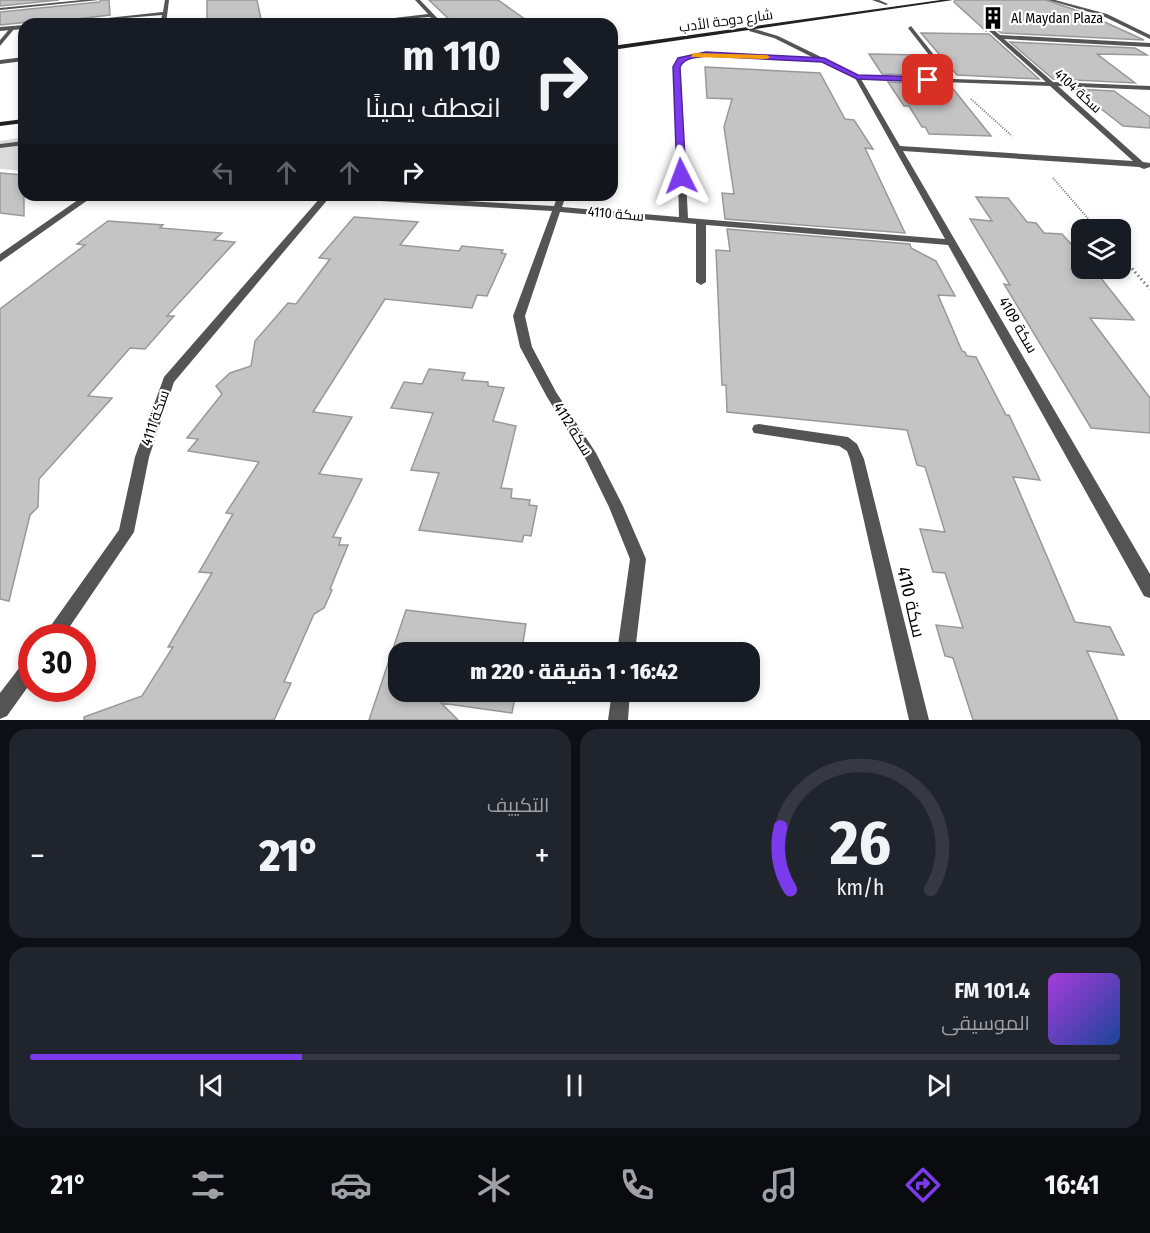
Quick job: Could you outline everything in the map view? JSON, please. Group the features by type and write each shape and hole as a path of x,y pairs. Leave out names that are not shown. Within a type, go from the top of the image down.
{"main road":[{"name":"شارع دوحة الأدب","path":"618,41 913,0"},
{"name":"شارع دوحة الأدب","path":"618,47 951,0"},
{"path":"0,124 18,122"},
{"path":"0,130 18,128"}],"street":[{"path":"0,9 47,2 97,0"},
{"path":"164,18 167,0"},
{"path":"417,0 434,18"},
{"path":"874,0 886,4"},
{"path":"1050,0 1105,15 1150,36"},
{"path":"115,18 165,13"},
{"path":"403,18 431,15"},
{"path":"0,44 12,28"},
{"path":"0,30 18,28"},
{"path":"910,28 951,80"},
{"name":"سكة 4104","path":"990,29 1146,165 1150,171"},
{"path":"751,30 776,37 857,77 1150,88"},
{"path":"999,37 1150,45"},
{"path":"684,219 677,63 691,56 706,54 824,60"},
{"path":"0,62 18,60"},
{"name":"سكة 4109","path":"857,77 1150,590"},
{"path":"0,146 18,144"},
{"path":"897,148 1146,165"},
{"path":"0,259 82,201"},
{"name":"سكة 4111","path":"61,624 126,532 142,457 168,380 318,201"},
{"name":"سكة 4110","path":"423,201 701,220 953,243"},
{"name":"سكة 4112","path":"560,201 519,316 526,347 551,394 591,457 616,506 638,559 627,642"},
{"path":"701,220 701,282"},
{"name":"سكة 4110","path":"759,429 843,441 852,448 857,459 919,720"},
{"path":"0,709 18,684"},
{"path":"618,720 620,702"}],"path":[{"path":"1131,267 1150,289"}],"shaded area":[{"path":"18,138 18,170 0,169 0,141"}],"building":[{"path":"0,0 59,0 0,6"},
{"path":"109,0 110,15 85,18 18,18 18,23 0,25 0,12"},
{"path":"207,0 257,0 261,18 207,18"},
{"path":"429,0 498,0 524,18 448,18"},
{"path":"955,0 1046,0 1087,14 1144,40 1001,33 990,25 986,31 954,2"},
{"path":"921,33 989,34 1039,79 957,75"},
{"path":"1010,42 1135,48 1147,55 1097,54 1135,83 1053,79"},
{"path":"869,54 924,55 942,76 882,74"},
{"path":"705,67 820,73 845,119 854,120 873,149 865,148 905,233 725,219 722,193 734,194 724,127 732,99 707,98"},
{"path":"888,82 950,85 991,136 929,134 909,106 904,106"},
{"path":"1076,89 1114,91 1150,117 1150,128 1123,126"},
{"path":"0,173 18,174 18,201 24,201 24,216 0,213"},
{"path":"976,197 1008,198 1027,222 1036,223 1044,233 1062,234 1071,244 1071,279 1102,279 1134,320 1090,318 1150,398 1150,433 1091,428 1004,284 1010,285 970,219 992,221"},
{"path":"354,217 418,222 400,245 459,251 462,246 503,250 501,253 506,254 487,296 477,295 472,308 385,299 313,412 352,417 319,474 362,479 333,537 341,538 339,545 348,545 330,589 332,590 324,608 314,614 284,682 291,683 274,720 84,720 84,717 142,696 173,647 168,647 212,573 199,572 233,514 226,513 259,462 188,451 198,439 187,438 222,394 216,386 230,373 251,366 255,341 288,303 296,304 330,259 319,258"},
{"path":"108,221 222,233 214,240 235,242 167,316 174,316 145,349 130,348 88,396 112,398 39,479 38,507 30,515 9,601 0,599 0,309 85,245 77,244"},
{"path":"727,229 910,244 911,248 936,261 955,296 938,295 962,351 967,356 976,357 1006,415 1009,415 1040,480 1013,477 1075,622 1110,627 1124,655 1087,651 1118,720 973,720 953,658 945,656 936,625 963,628 945,573 933,572 920,529 945,532 925,467 917,465 907,430 727,412 726,385 722,385 716,250 730,251"},
{"path":"429,369 465,373 462,380 488,382 488,386 504,388 493,421 516,426 501,488 512,489 511,498 530,500 529,505 537,506 531,536 524,535 522,542 419,530 439,473 411,470 433,413 391,408 404,382 422,384"},
{"path":"406,610 526,624 523,642 395,642"},
{"path":"388,664 388,702 514,702 512,713 441,703 458,720 369,720"}],"slow traffic":[{"path":"693,55 767,57"}],"place":[{"name":"Al Maydan Plaza","path":"993,18"}],"route":[{"path":"681,176 676,67 680,60 687,57 706,54 824,60 857,77 928,80"}]}
